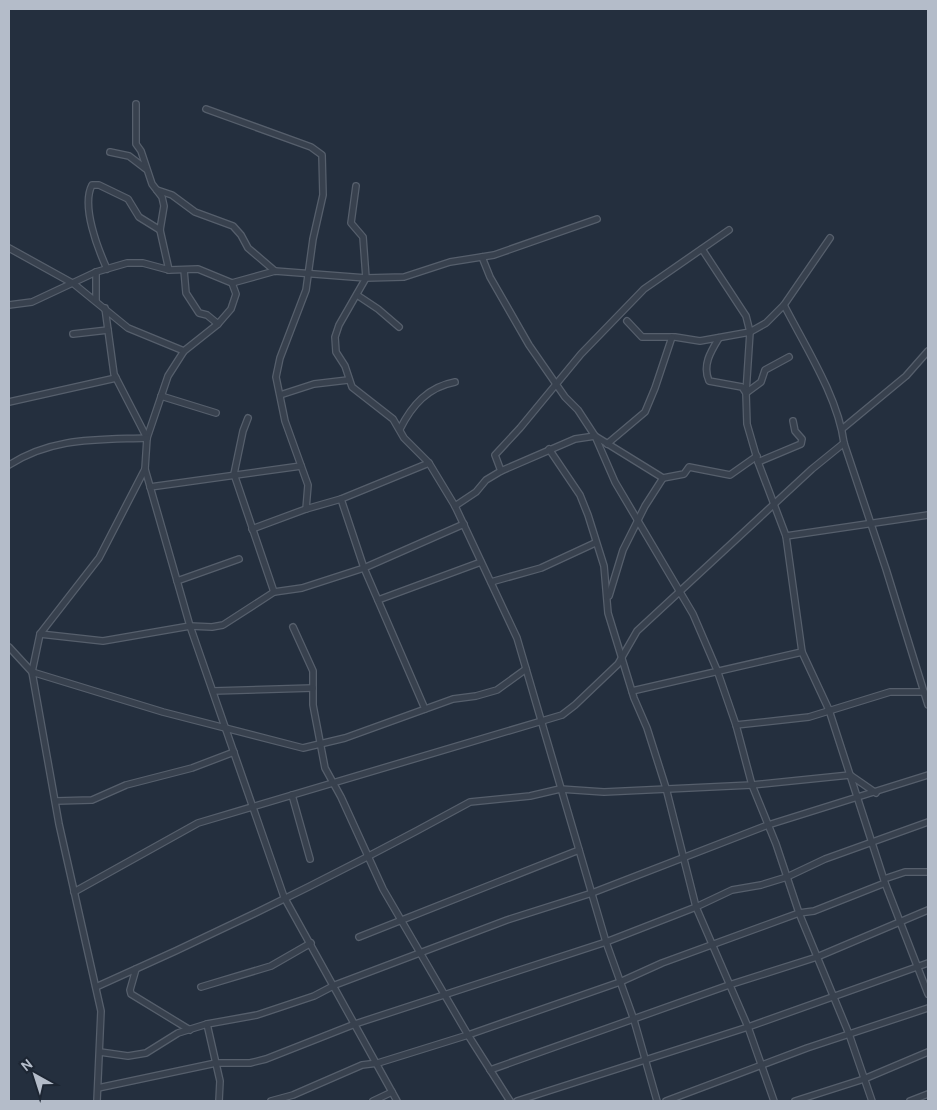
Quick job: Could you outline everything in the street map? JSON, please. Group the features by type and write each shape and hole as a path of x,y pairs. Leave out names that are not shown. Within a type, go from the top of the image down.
{"street":[{"path":"136,104 134,136 152,184 158,190 164,206 160,230 169,270"},
{"path":"206,109 311,146 322,155 323,194 313,238 309,274 300,307 280,358 276,376 285,421 308,485 306,509"},
{"path":"110,152 129,156 146,169"},
{"path":"107,269 95,242 88,204 92,185 99,185 128,199 139,217 160,230"},
{"path":"356,186 355,206 350,218 351,223 363,237 366,278 339,325 335,337 336,352 345,366 348,380 352,387 393,419 404,438 429,463 455,506 517,638 606,942 634,1020 657,1101"},
{"path":"158,190 172,194 195,212 233,226 241,234 248,248 275,272"},
{"path":"9,305 32,302 74,284 96,272 127,263 142,263 169,270 198,270 232,283 275,272 366,278 404,277 450,262 494,255 597,219"},
{"path":"500,471 495,456 581,354 644,289 729,230"},
{"path":"627,321 642,337 672,337 700,340 750,332 766,323 784,305 830,238"},
{"path":"9,248 74,284 128,328 184,351"},
{"path":"702,249 746,316 750,332 746,392 749,434 786,536 802,652 830,710 884,881 928,994"},
{"path":"482,257 490,278 529,345 578,410 595,436 615,482 680,591 717,670 736,725 752,785 799,913 849,1034 872,1101"},
{"path":"184,270 185,290 190,300 199,314 208,315 218,324"},
{"path":"96,272 96,301"},
{"path":"232,283 236,294 231,310 218,324 184,351 168,376 147,438 145,469 190,626 284,897 335,985 397,1101"},
{"path":"357,295 378,309 398,327"},
{"path":"784,305 821,379 842,429 844,443 928,705"},
{"path":"104,308 116,378 147,438"},
{"path":"73,334 108,330"},
{"path":"606,444 644,412 655,388 672,337"},
{"path":"719,338 708,358 707,376 709,382 742,386 746,392"},
{"path":"842,429 906,376 928,351"},
{"path":"746,392 760,382 765,370 789,357"},
{"path":"9,402 116,378"},
{"path":"280,395 314,384 348,380"},
{"path":"400,429 407,415 430,390 455,382"},
{"path":"161,396 216,413"},
{"path":"248,418 239,444 234,474 274,592"},
{"path":"455,506 476,492 500,471 575,439 595,436 606,444 628,454 648,470 664,478 684,474 689,467 730,474 758,459 801,444 802,439 795,431 793,421"},
{"path":"9,465 20,458 67,442 147,438"},
{"path":"74,892 198,823 541,722 562,714 575,705 618,664 637,631 844,443"},
{"path":"550,449 580,495 604,566 608,614 632,691 647,728 666,788 696,908 748,1027 774,1101"},
{"path":"252,529 306,509 341,499 429,463"},
{"path":"150,487 301,466"},
{"path":"97,1101 101,1011 59,824 32,672 40,634 99,558 145,469"},
{"path":"608,598 623,550 645,506 664,478"},
{"path":"341,499 364,568 425,708"},
{"path":"786,536 928,515"},
{"path":"40,634 103,641 190,626 212,627 223,625 274,592 302,588 364,568 464,524"},
{"path":"491,582 541,568 595,543"},
{"path":"177,581 238,559"},
{"path":"378,600 481,562"},
{"path":"293,627 311,664 313,705 325,768 360,835 368,858 400,919 468,1035 510,1101"},
{"path":"9,647 32,672 226,729 303,748 320,745 453,699 476,696 497,690 526,669"},
{"path":"632,691 802,652"},
{"path":"213,691 313,688"},
{"path":"736,725 809,717 890,692 924,692"},
{"path":"56,801 92,800 126,785 192,768 234,752"},
{"path":"96,987 136,970 368,858 470,802 530,796 560,789 604,792 752,785 850,775 876,792"},
{"path":"100,1052 128,1056 146,1052 178,1033 207,1024 257,1015 314,996 335,985 507,920 592,893 768,825 857,799 928,775"},
{"path":"292,795 310,859"},
{"path":"98,1088 216,1063 250,1063 266,1059 355,1024 606,942 696,908 732,890 761,885 787,877 825,859 928,822"},
{"path":"359,937 400,919 579,850"},
{"path":"271,1101 293,1095 362,1065 378,1063 468,1035 620,982 711,945 799,913 814,911 905,872 928,872"},
{"path":"490,1070 729,985 817,957 928,910"},
{"path":"200,987 271,966 311,943"},
{"path":"517,1101 645,1062 928,963"},
{"path":"136,970 130,990 131,994 190,1030"},
{"path":"666,1101 849,1034 928,1008"},
{"path":"207,1024 220,1081 219,1101"},
{"path":"795,1101 864,1079 928,1052"},
{"path":"373,1101 392,1092"},
{"path":"910,1101 928,1094"},
{"path":"293,1095 297,1101"}]}
